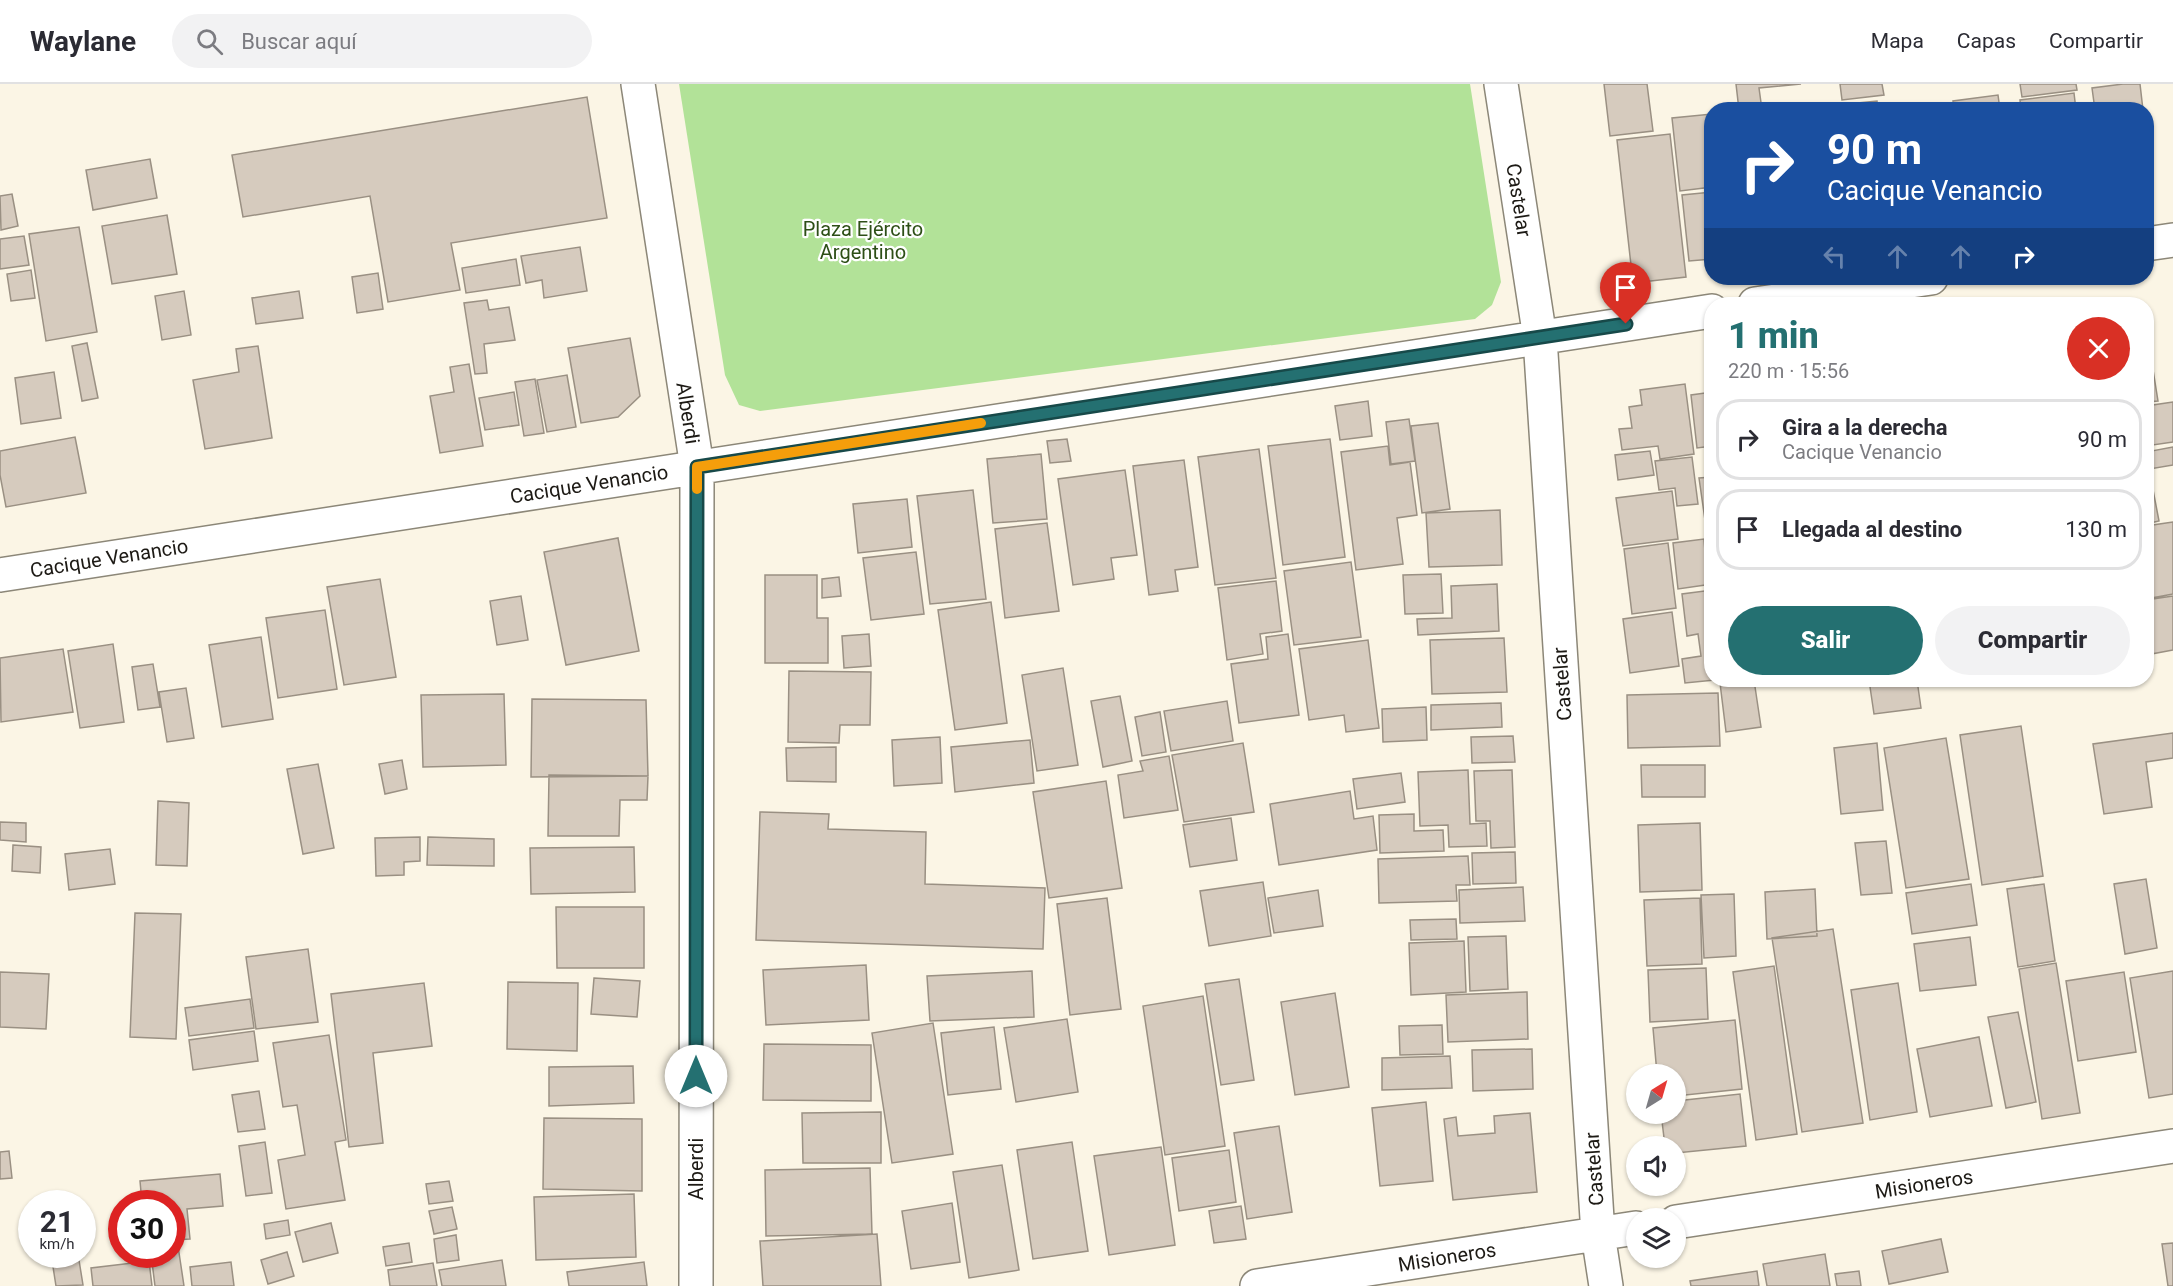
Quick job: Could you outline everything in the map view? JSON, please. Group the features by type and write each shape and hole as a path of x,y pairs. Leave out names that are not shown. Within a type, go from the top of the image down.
{"street":[{"name":"Alberdi","path":"638,84 697,467 696,1286"},
{"name":"Castelar","path":"1501,84 1540,338 1598,1234 1606,1286"},
{"path":"2154,243 2173,240"},
{"path":"1802,297 1884,285"},
{"name":"Cacique Venancio","path":"0,575 1704,312"},
{"name":"Misioneros","path":"1686,1220 2173,1146"},
{"name":"Misioneros","path":"1257,1286 1626,1230"}],"green space":[{"name":"Plaza Ejército Argentino","path":"679,84 1470,84 1501,282 1492,305 1475,319 760,411 739,405 725,375"}],"building":[{"path":"1604,84 1647,84 1653,131 1610,136"},
{"path":"1736,84 1801,84 1759,88 1761,102 1738,102"},
{"path":"1840,84 1882,84 1884,95 1842,100"},
{"path":"2020,84 2076,84 2077,90 2022,97"},
{"path":"2140,84 2142,102 2094,102 2092,88"},
{"path":"2074,93 2075,102 2020,102 2020,100"},
{"path":"1998,95 1999,102 1953,102"},
{"path":"587,97 607,218 451,243 460,290 388,302 370,196 243,217 232,155"},
{"path":"1704,115 1704,188 1680,191 1672,118"},
{"path":"1670,134 1686,277 1633,283 1617,140"},
{"path":"150,159 157,198 93,210 86,170"},
{"path":"1704,193 1704,260 1689,261 1682,195"},
{"path":"12,194 18,226 1,230 0,196"},
{"path":"167,215 177,274 112,284 102,226"},
{"path":"79,227 97,332 46,341 29,234"},
{"path":"24,236 29,265 0,269 0,239"},
{"path":"580,247 587,291 544,298 542,280 526,283 521,256"},
{"path":"516,259 520,285 466,293 462,268"},
{"path":"31,270 35,298 11,301 7,274"},
{"path":"378,273 383,309 357,313 352,277"},
{"path":"184,291 191,335 162,340 155,296"},
{"path":"299,291 303,318 256,324 252,298"},
{"path":"487,300 489,310 509,307 515,340 484,344 487,373 475,374 464,303"},
{"path":"630,338 640,396 618,417 581,423 568,348"},
{"path":"87,343 98,398 82,401 72,346"},
{"path":"258,346 272,438 205,449 193,380 239,372 236,349"},
{"path":"469,364 483,446 440,453 430,396 454,392 450,367"},
{"path":"54,372 61,418 21,424 15,378"},
{"path":"567,375 576,427 547,432 537,380"},
{"path":"2154,376 2158,401 2154,401"},
{"path":"535,379 544,433 524,436 515,382"},
{"path":"1685,384 1694,454 1660,459 1658,446 1622,450 1619,429 1632,428 1629,407 1642,405 1640,390"},
{"path":"514,392 519,425 485,430 479,398"},
{"path":"1704,393 1704,447 1697,448 1691,395"},
{"path":"1368,401 1372,436 1340,440 1335,406"},
{"path":"2173,402 2173,442 2154,445 2154,405"},
{"path":"1409,419 1415,461 1391,464 1386,422"},
{"path":"1438,423 1450,509 1422,513 1411,426"},
{"path":"75,437 86,493 6,507 0,475 0,451"},
{"path":"1067,439 1071,461 1050,463 1047,441"},
{"path":"1330,439 1345,557 1283,565 1268,446"},
{"path":"1388,446 1390,465 1410,462 1417,515 1397,518 1403,564 1356,570 1341,452"},
{"path":"2173,447 2173,465 2154,468 2154,451"},
{"path":"1259,449 1276,578 1215,585 1198,457"},
{"path":"1650,451 1654,475 1618,480 1615,455"},
{"path":"1041,454 1047,519 993,523 987,459"},
{"path":"1692,457 1698,504 1677,506 1675,488 1659,490 1655,461"},
{"path":"1184,460 1198,567 1175,570 1178,591 1149,595 1133,466"},
{"path":"1125,470 1137,555 1111,558 1114,579 1073,585 1058,479"},
{"path":"1699,478 1704,478 1704,513"},
{"path":"973,490 986,599 930,604 917,496"},
{"path":"1672,491 1678,539 1623,546 1616,498"},
{"path":"2154,495 2159,521 2154,522"},
{"path":"907,499 912,547 858,553 853,504"},
{"path":"1500,510 1502,565 1429,567 1426,513"},
{"path":"2173,522 2173,594 2154,598 2154,525"},
{"path":"1047,523 1059,611 1005,618 995,529"},
{"path":"618,538 639,651 566,665 544,552"},
{"path":"1704,539 1704,585 1678,589 1673,543"},
{"path":"1668,543 1676,608 1632,614 1624,549"},
{"path":"916,552 924,614 871,620 863,558"},
{"path":"1351,562 1361,637 1294,645 1284,571"},
{"path":"1441,574 1443,613 1405,614 1403,575"},
{"path":"765,575 817,575 817,618 828,618 828,663 765,663"},
{"path":"839,577 841,596 822,598 822,579"},
{"path":"380,579 396,677 344,685 327,587"},
{"path":"1276,581 1282,631 1260,634 1263,654 1227,660 1218,588"},
{"path":"1497,584 1499,631 1418,635 1417,619 1452,618 1451,586"},
{"path":"1704,591 1704,681 1685,683 1682,659 1701,656 1698,634 1687,636 1682,594"},
{"path":"521,596 528,640 497,645 490,601"},
{"path":"2173,596 2173,650 2154,654 2154,599"},
{"path":"991,602 1007,723 955,730 938,610"},
{"path":"325,610 337,689 278,698 266,618"},
{"path":"1672,612 1679,666 1630,673 1623,619"},
{"path":"869,634 871,666 844,668 842,636"},
{"path":"1288,634 1299,715 1239,723 1231,664 1268,659 1266,637"},
{"path":"261,637 273,719 222,727 209,645"},
{"path":"1504,638 1507,692 1432,694 1430,640"},
{"path":"1368,640 1379,728 1346,732 1344,715 1309,720 1299,649"},
{"path":"113,644 124,722 80,728 68,651"},
{"path":"63,649 73,712 1,722 0,658"},
{"path":"153,664 160,707 138,710 132,667"},
{"path":"1063,668 1078,765 1037,771 1022,675"},
{"path":"789,671 871,672 870,725 840,725 839,743 788,742"},
{"path":"1720,687 1755,687 1761,727 1726,732"},
{"path":"1870,687 1918,687 1921,708 1874,714"},
{"path":"186,688 194,738 167,742 159,692"},
{"path":"1718,693 1720,746 1628,748 1627,695"},
{"path":"504,694 506,765 423,767 421,695"},
{"path":"1120,696 1132,761 1103,767 1091,701"},
{"path":"532,699 646,700 648,776 531,777"},
{"path":"1227,701 1233,741 1171,751 1164,711"},
{"path":"1501,703 1502,727 1431,730 1431,705"},
{"path":"1426,707 1427,740 1383,742 1382,709"},
{"path":"1160,712 1166,752 1142,756 1135,717"},
{"path":"2021,726 2043,876 1982,885 1960,735"},
{"path":"2173,733 2173,758 2146,762 2152,807 2104,814 2093,744"},
{"path":"1513,736 1515,762 1472,763 1471,737"},
{"path":"940,737 942,783 894,786 892,740"},
{"path":"1946,738 1969,879 1906,888 1884,748"},
{"path":"1030,740 1034,783 955,792 951,747"},
{"path":"1243,743 1254,812 1184,822 1172,755"},
{"path":"1877,743 1883,810 1841,814 1834,748"},
{"path":"836,747 836,782 787,781 786,748"},
{"path":"1169,756 1178,810 1124,818 1118,775 1143,771 1140,761"},
{"path":"402,760 407,789 385,794 379,764"},
{"path":"318,764 334,848 303,854 287,769"},
{"path":"1641,765 1705,765 1705,797 1642,797"},
{"path":"1468,770 1470,824 1486,823 1487,846 1449,847 1448,825 1420,826 1418,772"},
{"path":"1512,770 1515,847 1491,848 1490,821 1476,821 1474,771"},
{"path":"1401,773 1405,802 1357,809 1353,779"},
{"path":"549,775 648,776 647,800 620,800 619,836 548,836"},
{"path":"1106,781 1122,888 1049,898 1033,792"},
{"path":"1350,791 1354,819 1373,816 1377,850 1279,865 1270,804"},
{"path":"158,801 189,803 187,866 156,865"},
{"path":"760,812 829,814 828,829 926,832 925,884 1045,888 1043,949 756,940"},
{"path":"1414,814 1414,831 1443,830 1444,851 1380,853 1379,815"},
{"path":"1231,818 1237,860 1190,867 1183,825"},
{"path":"0,822 26,823 26,842 0,840"},
{"path":"1700,823 1702,890 1640,892 1638,825"},
{"path":"420,837 420,861 404,862 404,875 376,876 375,838"},
{"path":"428,837 494,839 494,866 427,865"},
{"path":"1886,841 1892,893 1861,895 1855,843"},
{"path":"13,845 41,847 40,873 12,871"},
{"path":"634,847 635,892 531,894 530,848"},
{"path":"110,849 115,884 69,890 65,854"},
{"path":"1515,852 1516,883 1473,884 1472,853"},
{"path":"1468,856 1470,885 1456,885 1457,901 1379,903 1378,859"},
{"path":"2146,879 2157,948 2125,954 2114,884"},
{"path":"1263,882 1271,936 1209,946 1200,891"},
{"path":"1971,884 1977,925 1912,934 1906,893"},
{"path":"2044,884 2055,961 2018,967 2007,889"},
{"path":"1523,887 1525,921 1460,923 1459,890"},
{"path":"1815,889 1817,936 1767,939 1765,892"},
{"path":"1318,890 1323,926 1274,933 1268,898"},
{"path":"1734,894 1736,956 1704,958 1701,895"},
{"path":"1107,898 1121,1009 1070,1015 1057,904"},
{"path":"1700,898 1702,964 1647,966 1644,900"},
{"path":"556,907 644,907 644,968 557,968"},
{"path":"135,913 181,914 176,1039 130,1037"},
{"path":"1456,919 1457,939 1411,940 1410,920"},
{"path":"1833,929 1863,1123 1802,1132 1772,938"},
{"path":"1506,936 1508,989 1470,991 1468,937"},
{"path":"1970,937 1976,985 1920,991 1914,944"},
{"path":"1464,941 1466,992 1411,995 1409,943"},
{"path":"308,949 318,1022 256,1029 246,957"},
{"path":"2056,963 2080,1113 2042,1119 2019,969"},
{"path":"866,965 869,1020 766,1025 763,970"},
{"path":"1774,966 1797,1134 1756,1140 1733,972"},
{"path":"1706,968 1708,1019 1650,1022 1648,970"},
{"path":"1032,971 1034,1017 930,1021 927,976"},
{"path":"2173,971 2173,1094 2149,1098 2130,978"},
{"path":"0,972 49,974 46,1029 0,1027"},
{"path":"2124,972 2136,1052 2078,1061 2066,981"},
{"path":"594,978 640,981 637,1017 591,1014"},
{"path":"1239,979 1254,1080 1221,1085 1205,984"},
{"path":"508,982 578,983 577,1051 507,1049"},
{"path":"424,983 432,1046 373,1053 383,1143 349,1147 331,994"},
{"path":"1898,983 1917,1112 1870,1120 1851,990"},
{"path":"1527,992 1528,1039 1448,1042 1446,995"},
{"path":"1335,993 1349,1087 1295,1095 1281,1002"},
{"path":"1203,996 1225,1146 1165,1155 1143,1006"},
{"path":"250,999 254,1028 189,1036 185,1008"},
{"path":"2018,1012 2036,1102 2006,1108 1988,1017"},
{"path":"1067,1019 1078,1092 1016,1102 1004,1028"},
{"path":"1735,1020 1742,1089 1686,1095 1686,1064 1656,1064 1653,1028"},
{"path":"933,1023 953,1154 892,1163 872,1033"},
{"path":"1442,1025 1443,1054 1400,1055 1399,1026"},
{"path":"994,1027 1001,1089 948,1095 941,1033"},
{"path":"254,1031 258,1061 193,1070 189,1040"},
{"path":"329,1035 346,1140 335,1142 345,1200 286,1209 278,1160 305,1155 297,1105 283,1107 273,1043"},
{"path":"1979,1037 1992,1106 1930,1117 1917,1049"},
{"path":"764,1044 871,1045 871,1101 763,1100"},
{"path":"1532,1049 1533,1089 1473,1091 1472,1050"},
{"path":"1450,1056 1452,1088 1382,1090 1382,1058"},
{"path":"633,1066 634,1103 549,1106 549,1067"},
{"path":"259,1091 265,1129 238,1132 232,1095"},
{"path":"1740,1094 1746,1146 1686,1152 1686,1136 1664,1136 1662,1124 1686,1124 1686,1100"},
{"path":"1426,1102 1433,1181 1380,1186 1372,1108"},
{"path":"881,1112 881,1163 803,1163 802,1113"},
{"path":"1530,1113 1537,1192 1453,1200 1444,1119 1456,1117 1458,1136 1495,1133 1494,1116"},
{"path":"544,1118 642,1119 642,1191 543,1189"},
{"path":"1279,1126 1292,1212 1247,1219 1234,1133"},
{"path":"265,1142 272,1193 246,1196 239,1146"},
{"path":"1072,1142 1088,1251 1033,1259 1017,1150"},
{"path":"1161,1147 1175,1245 1109,1255 1094,1156"},
{"path":"1229,1150 1236,1202 1179,1211 1172,1158"},
{"path":"9,1151 12,1178 0,1179 0,1152"},
{"path":"1002,1165 1019,1270 969,1278 953,1172"},
{"path":"870,1168 872,1234 766,1236 765,1170"},
{"path":"220,1174 223,1206 187,1209 190,1239 186,1239 186,1190 141,1190 140,1181"},
{"path":"449,1181 453,1201 429,1204 426,1184"},
{"path":"634,1194 636,1257 536,1260 534,1197"},
{"path":"952,1203 960,1262 911,1269 902,1211"},
{"path":"1241,1206 1246,1239 1214,1243 1209,1211"},
{"path":"452,1207 457,1229 434,1234 429,1211"},
{"path":"288,1220 290,1235 266,1239 264,1224"},
{"path":"331,1223 338,1253 303,1262 295,1232"},
{"path":"877,1234 881,1286 763,1286 760,1241"},
{"path":"456,1235 459,1260 437,1263 434,1239"},
{"path":"1941,1239 1948,1272 1889,1284 1882,1251"},
{"path":"409,1243 412,1262 386,1266 383,1247"},
{"path":"2173,1243 2173,1286 2168,1286 2162,1244"},
{"path":"287,1252 294,1276 268,1284 261,1260"},
{"path":"1825,1254 1830,1286 1767,1286 1763,1264"},
{"path":"502,1260 506,1286 442,1286 439,1270"},
{"path":"231,1262 234,1286 192,1286 190,1267"},
{"path":"644,1262 647,1286 569,1286 567,1272"},
{"path":"433,1263 437,1286 390,1286 388,1270"},
{"path":"53,1268 80,1268 83,1285 56,1286"},
{"path":"91,1268 150,1268 152,1286 93,1286"},
{"path":"153,1268 181,1268 184,1286 155,1286"},
{"path":"1757,1271 1759,1286 1691,1286 1690,1281"},
{"path":"1859,1271 1861,1286 1837,1286 1835,1274"}],"slow traffic":[{"path":"697,489 697,467 981,423"}],"route":[{"path":"696,1076 697,467 1626,324"}]}
